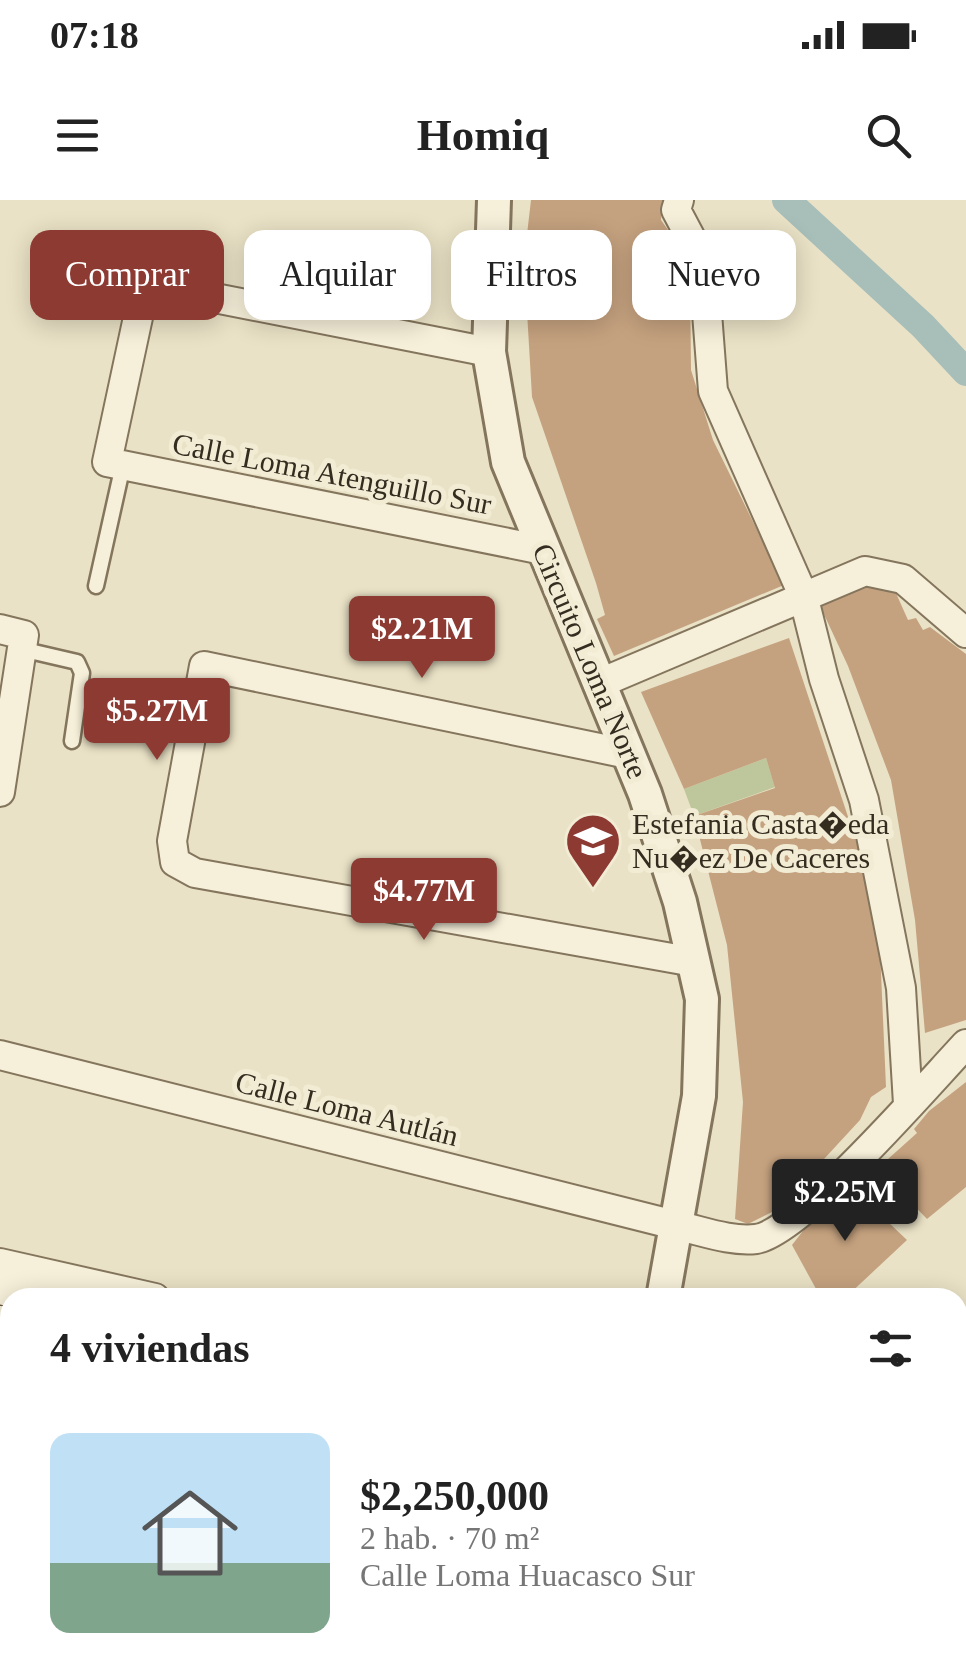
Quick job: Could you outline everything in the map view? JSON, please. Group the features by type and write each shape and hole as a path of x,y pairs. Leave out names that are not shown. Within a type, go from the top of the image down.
{"street":[{"name":"Circuito Loma Norte","path":"494,200 489,352 508,462 628,754 680,902 702,999 699,1096 665,1288"},
{"path":"678,200 676,210 703,261 713,391 803,595 824,679 864,800 901,988 908,1104"},
{"path":"115,464 140,308 149,294 174,290 489,352"},
{"name":"Calle Loma Atenguillo Sur","path":"115,464 543,550"},
{"path":"598,684 865,571 903,580 966,633"},
{"path":"0,792 15,638"},
{"path":"628,754 204,666 172,841 175,862 195,873 694,962"},
{"name":"Calle Loma Autlán","path":"0,1055 679,1226 755,1239 776,1232 814,1200 966,1044"},
{"path":"0,1264 109,1288"}],"lane":[{"path":"96,586 115,464"},
{"path":"15,638 77,662 82,672 72,741"}],"green space":[{"path":"766,758 775,787 694,816 684,789"}],"building":[{"path":"531,200 663,200 661,220 668,230 632,230 632,320 690,320 691,370 713,440 784,585 614,656 597,619 605,615 596,583 532,397 528,320 612,320 612,230 528,230"},
{"path":"861,577 891,582 908,620 916,618 923,630 930,627 966,654 966,1020 925,1033 915,920 891,780 848,666 815,595"},
{"path":"789,638 858,847 879,927 886,1087 871,1097 860,1120 776,1210 748,1224 735,1219 743,1102 727,945 694,816 775,788 766,758 684,789 641,692"},
{"path":"966,1082 966,1187 927,1219 878,1168 917,1133 914,1129 929,1111"},
{"path":"850,1186 907,1240 856,1288 816,1288 792,1245 824,1204"}],"waterway":[{"path":"786,200 923,326 966,372"}],"place":[{"name":"Estefania Casta�eda Nu�ez De Caceres","path":"593,890"}]}
